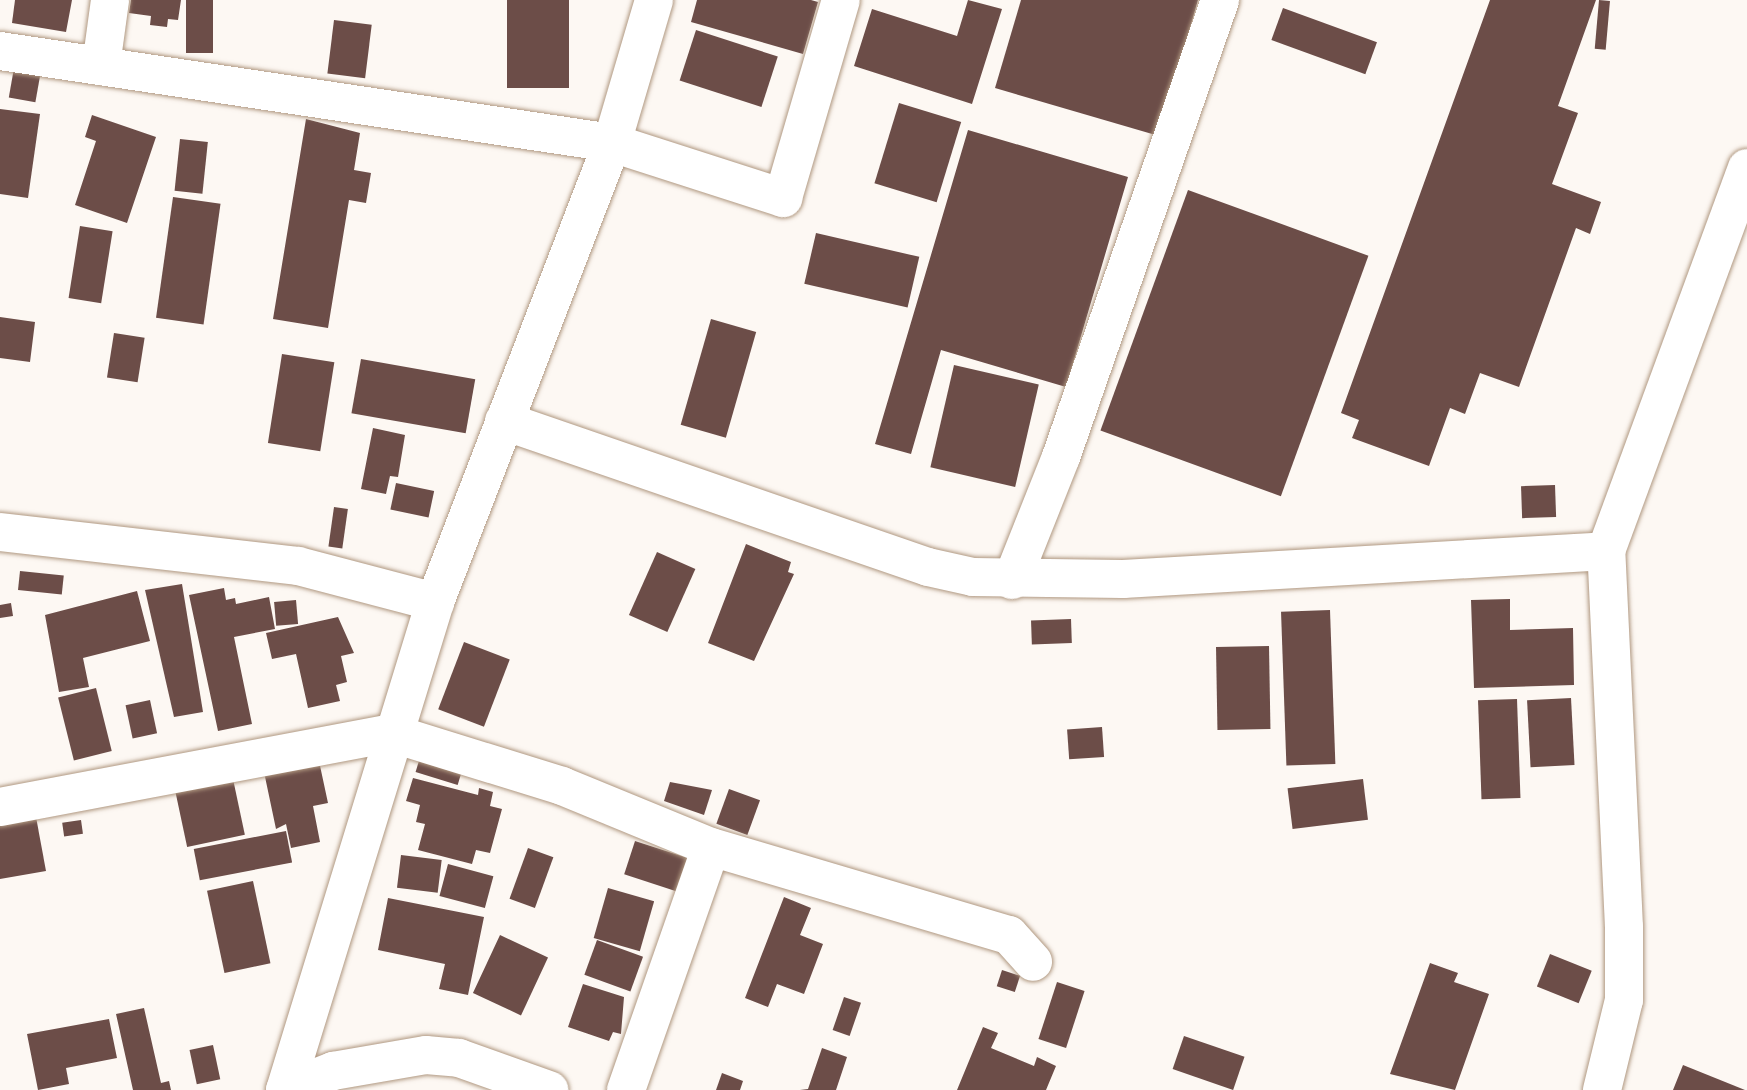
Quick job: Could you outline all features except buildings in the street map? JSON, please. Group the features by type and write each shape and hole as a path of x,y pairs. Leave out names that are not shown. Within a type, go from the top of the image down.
{"street":[{"path":"101,66 110,0"},
{"path":"285,1090 391,733 435,602 612,143 654,0"},
{"path":"0,51 612,143 783,198 841,0"},
{"path":"1012,580 1061,457 1220,0"},
{"path":"1602,1090 1624,1000 1625,927 1606,551 1747,168"},
{"path":"504,421 928,567 1012,580 1606,551"},
{"path":"0,532 298,566 435,602"},
{"path":"0,807 391,733 526,773 711,847 1009,935 1034,962"},
{"path":"626,1090 711,847"},
{"path":"285,1090 333,1071 426,1055 459,1058 549,1090"}]}
